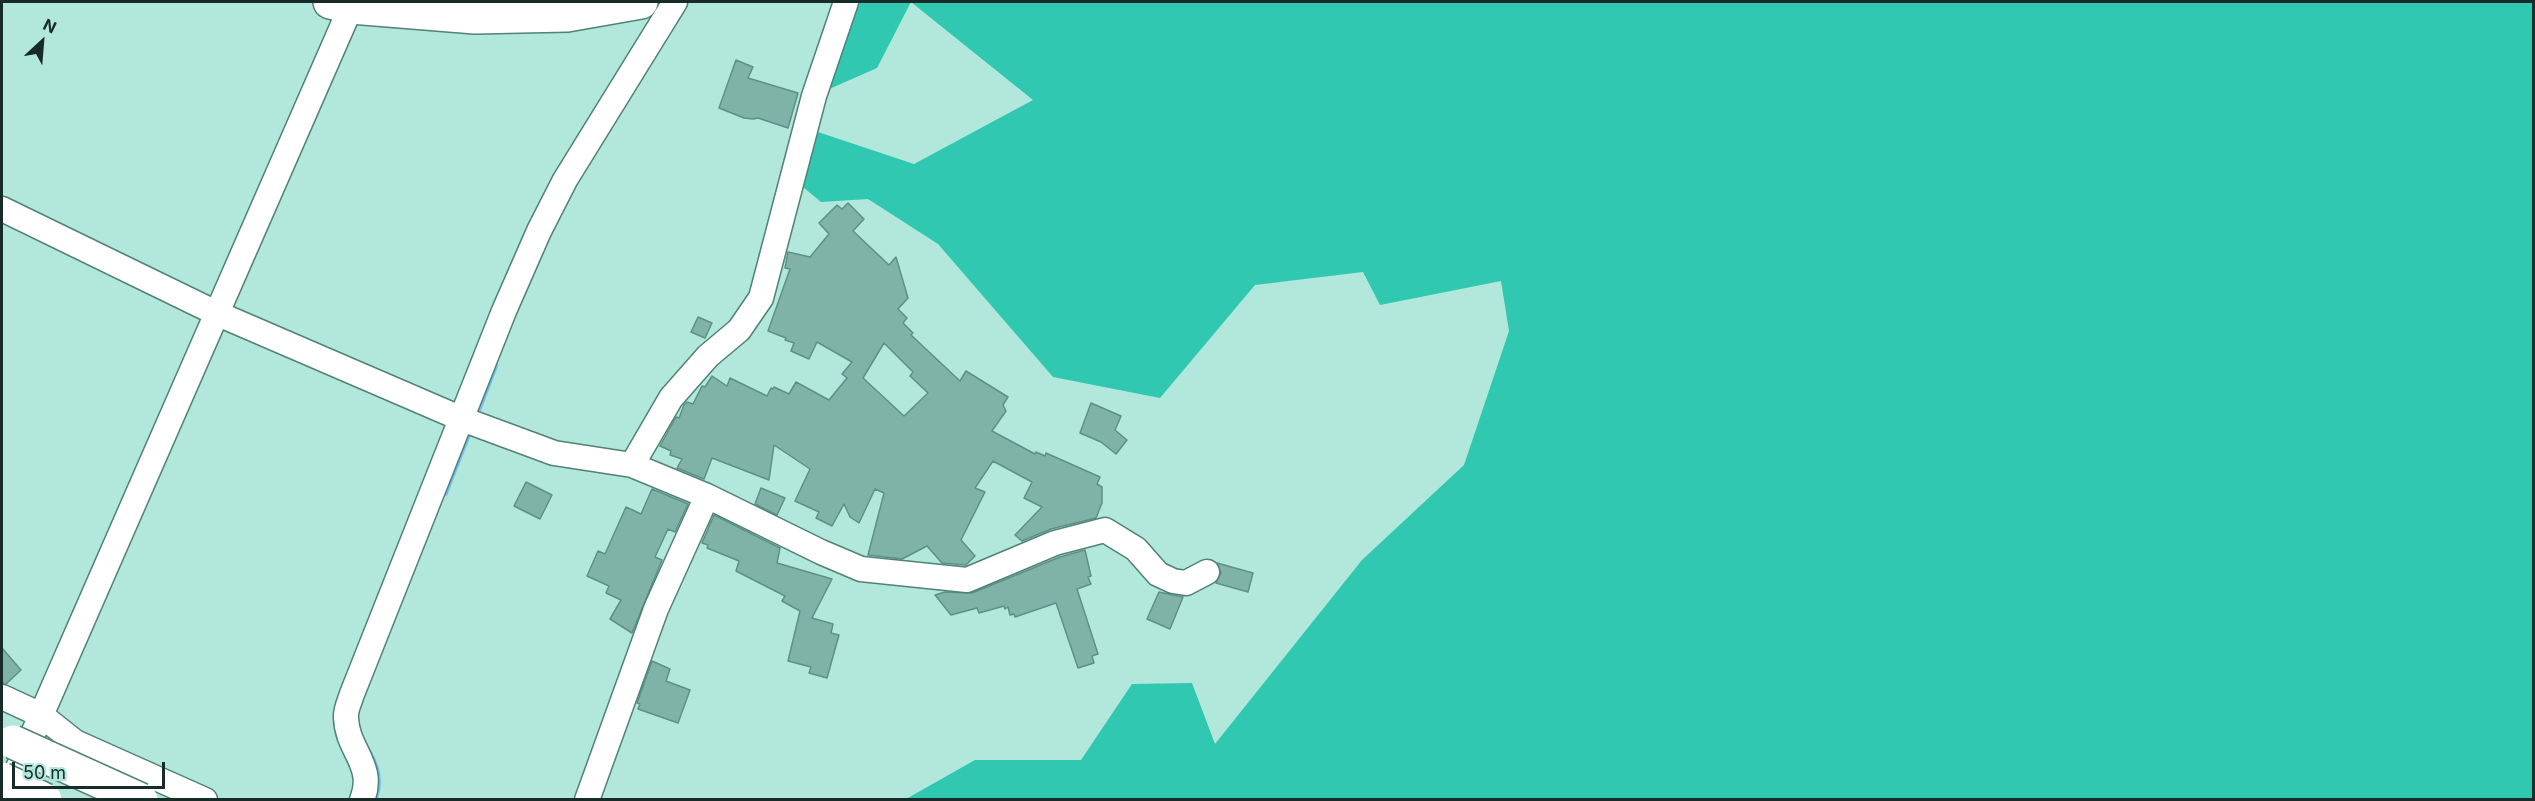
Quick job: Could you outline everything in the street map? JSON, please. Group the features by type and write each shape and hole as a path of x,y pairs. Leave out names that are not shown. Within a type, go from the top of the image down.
{"main road":[{"path":"345,3 475,17 567,15 640,2"},
{"path":"13,742 141,800"},
{"path":"2,779 45,800"}],"street":[{"path":"362,800 367,788 366,770 350,740 345,716 352,694 539,231 566,180 675,2"},
{"path":"632,465 671,398 708,356 740,330 761,298 814,96 846,2"},
{"path":"4,800 216,313 345,3"},
{"path":"2,209 216,313 462,419 554,453 632,465 707,496 821,552 861,568 967,580 1055,543 1105,530 1136,549 1158,574 1165,577 1186,583 1207,572"},
{"path":"587,800 656,609 707,496"},
{"path":"2,697 41,715 75,742 205,800"}],"green space":[{"path":"855,2 911,2 877,68 827,90"},
{"path":"911,2 2533,2 2533,799 906,799 975,760 1081,760 1132,684 1192,683 1215,744 1362,560 1464,465 1509,331 1501,281 1380,305 1363,272 1255,285 1160,398 1053,377 938,244 868,199 821,202 803,187 818,132 914,164 1033,100"}],"building":[{"path":"736,60 753,67 748,78 798,93 788,128 758,118 744,118 719,108"},
{"path":"848,203 864,219 853,231 889,265 896,257 908,298 898,309 907,318 903,323 913,333 911,335 960,381 966,371 1008,397 1003,405 1006,411 992,431 1035,454 1036,452 1045,456 1046,453 1100,477 1097,484 1102,487 1102,503 1096,518 1051,529 1022,541 1015,535 1042,507 1024,498 1032,482 993,461 975,488 985,492 961,540 975,556 966,565 942,563 927,546 902,559 868,555 884,493 875,489 859,523 850,517 844,504 832,526 816,518 819,512 795,501 810,469 774,445 769,480 712,458 704,479 677,468 682,459 670,455 671,451 660,446 676,417 679,418 684,405 687,402 693,404 702,386 705,387 712,376 727,386 730,378 767,396 774,387 789,394 796,382 829,400 847,378 842,374 852,362 817,342 809,359 791,351 794,343 768,331 790,269 785,268 788,252 810,257 829,234 819,223 837,205 842,209","holes":["884,343 913,372 910,376 928,393 904,416 863,378"]},
{"path":"698,317 712,323 705,338 691,332"},
{"path":"1091,403 1121,416 1115,430 1127,440 1116,454 1101,442 1080,433"},
{"path":"526,482 552,495 540,519 514,506"},
{"path":"761,488 785,498 777,515 755,504"},
{"path":"652,489 688,504 675,532 668,529 655,557 662,560 632,633 610,619 621,600 606,593 609,586 587,576 598,551 605,554 626,507 641,514"},
{"path":"714,515 780,548 777,563 832,579 812,618 833,624 831,633 839,635 827,678 809,673 811,667 788,661 800,611 782,601 785,596 736,571 739,561 707,548 708,545 702,543"},
{"path":"1085,550 1091,584 1077,589 1098,654 1092,656 1094,663 1078,668 1056,603 1015,617 1014,614 1010,615 1008,607 1005,609 1004,606 979,613 977,608 951,615 935,595 945,592 972,593 1060,557"},
{"path":"1217,563 1253,573 1248,592 1216,583 1221,573"},
{"path":"1159,592 1183,597 1170,629 1147,619"},
{"path":"2,648 21,670 6,684 2,683"},
{"path":"652,661 670,669 666,681 690,690 678,723 638,709 640,704 637,703"}],"waterway":[{"path":"475,418 495,366"},
{"path":"445,493 471,427"},
{"path":"369,753 378,776 374,800"}]}
